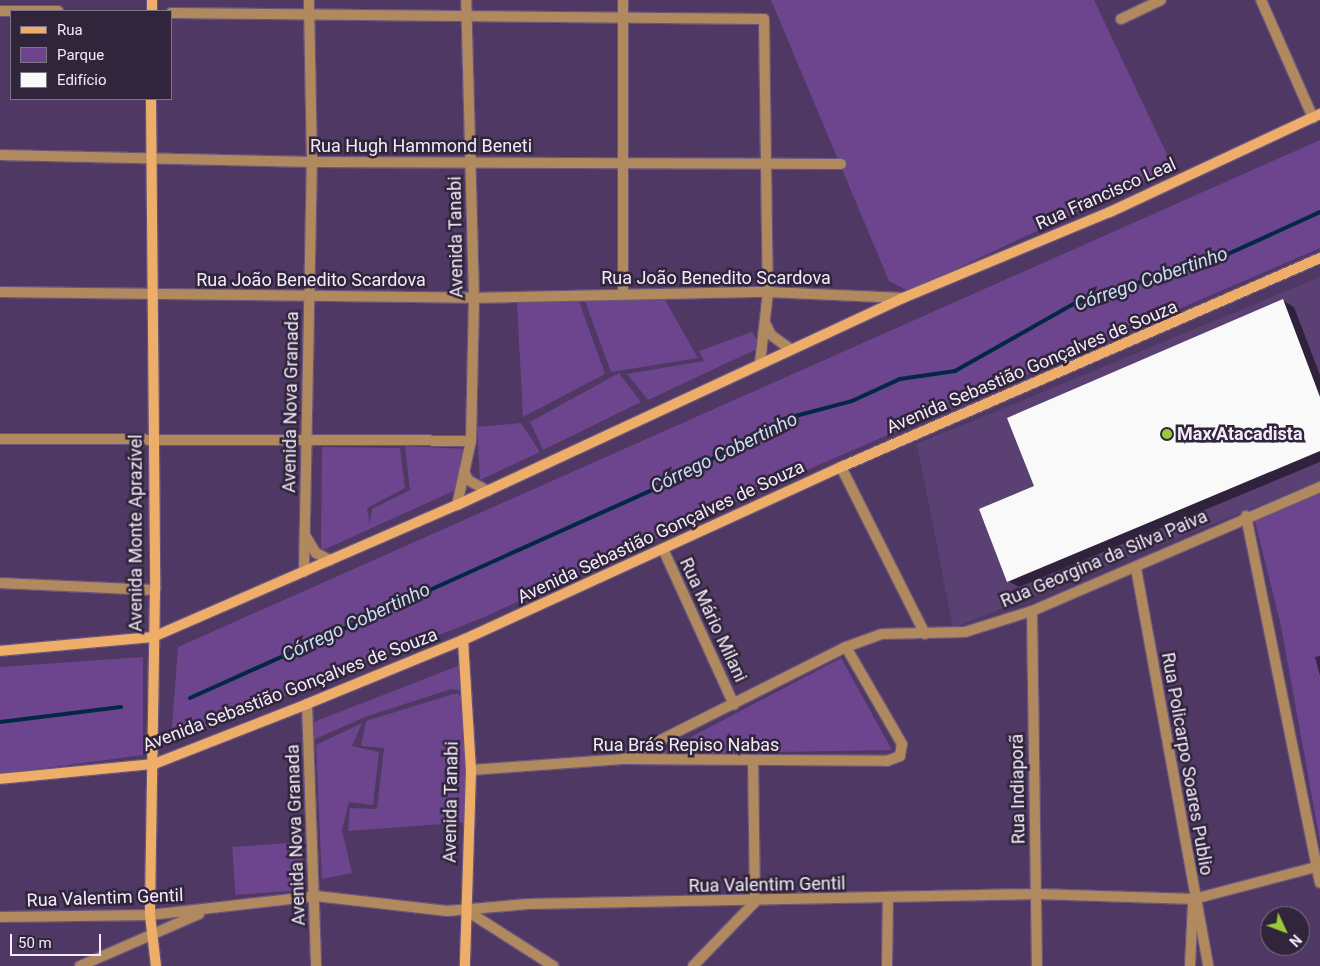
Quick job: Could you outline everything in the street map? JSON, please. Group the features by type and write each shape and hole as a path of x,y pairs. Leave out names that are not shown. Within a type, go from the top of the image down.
{"main road":[{"name":"Avenida Monte Aprazível","path":"151,100 152,439 155,590 153,637 154,764 150,915 156,966"},
{"name":"Rua Francisco Leal","path":"903,298 1110,212 1316,116"},
{"name":"Avenida Sebastião Gonçalves de Souza","path":"0,779 154,764 307,704 463,640 841,467 1320,258"},
{"path":"0,651 153,637 488,491 903,298"},
{"name":"Avenida Tanabi","path":"463,640 471,770 464,909 465,966"}],"street":[{"name":"Avenida Nova Granada","path":"304,572 309,440 308,294 312,162 309,0"},
{"name":"Avenida Tanabi","path":"457,505 471,441 474,298 466,0"},
{"path":"622,0 623,293"},
{"path":"1120,19 1161,0"},
{"path":"1261,0 1316,116"},
{"path":"172,13 308,16 466,16 623,21 764,19 768,165 768,292 760,363"},
{"name":"Rua Hugh Hammond Beneti","path":"0,155 150,155 312,162 841,164"},
{"name":"Rua João Benedito Scardova","path":"0,292 152,297 308,294 474,298 623,293 768,292 903,298"},
{"path":"862,296 871,313"},
{"path":"765,322 771,335 790,349"},
{"path":"0,439 471,441"},
{"path":"841,467 925,634"},
{"path":"464,472 468,480 488,491"},
{"name":"Rua Georgina da Silva Paiva","path":"623,758 734,705 846,647 882,634 964,632 1032,611 1136,568 1246,516 1320,487"},
{"path":"1246,516 1319,866 1320,883"},
{"path":"305,534 316,553 330,560"},
{"name":"Rua Mário Milani","path":"663,549 734,705"},
{"name":"Rua Policarpo Soares Publio","path":"1136,568 1194,899 1208,966"},
{"path":"0,583 155,590"},
{"name":"Rua Indiaporã","path":"1032,611 1037,966"},
{"name":"Rua Brás Repiso Nabas","path":"471,770 623,758 753,761 887,761 900,756 902,744 846,647"},
{"name":"Avenida Nova Granada","path":"307,704 316,896 316,966"},
{"path":"693,966 755,902 753,761"},
{"name":"Rua Valentim Gentil","path":"0,917 150,915 316,896 464,909 528,904 755,902 1036,894 1194,899 1319,866"},
{"path":"887,966 888,898"},
{"path":"1190,966 1194,899"},
{"name":"Rua Valentim Gentil","path":"80,966 153,932 212,909"},
{"path":"464,909 553,966"}],"shaded area":[{"name":"Max Atacadista","path":"1320,277 1320,481 953,628 917,444"}],"green space":[{"path":"771,0 1094,0 1173,167 909,291 889,281"},
{"path":"1320,140 1320,248 800,473 482,618 171,741 178,647"},
{"path":"664,298 698,358 611,372 585,301"},
{"path":"579,301 605,374 523,417 517,302"},
{"path":"752,332 761,347 648,400 627,374 704,361 699,351"},
{"path":"619,373 641,402 543,450 530,422"},
{"path":"521,423 540,452 480,480 477,427"},
{"path":"405,446 465,449 458,489 321,551 322,447 400,448 405,488 367,508 370,524 372,509 410,490"},
{"path":"1320,494 1320,841 1281,626 1255,521"},
{"path":"143,657 143,755 0,774 0,667"},
{"path":"841,658 892,750 659,754"},
{"path":"463,664 464,691 451,689 365,717 313,740 311,723"},
{"path":"457,693 462,698 469,822 348,831 350,808 377,809 384,748 361,746 366,721"},
{"path":"362,723 352,746 379,752 373,805 349,802 342,830 352,873 322,879 316,745"},
{"path":"303,842 306,890 236,895 232,847"}],"building":[{"name":"Max Atacadista","path":"1283,299 1320,397 1320,451 1007,582 979,509 1034,486 1007,418"}],"waterway":[{"name":"Córrego Cobertinho","path":"190,698 672,481 784,419 852,401 900,379 955,371 1075,303 1228,254 1320,212"},
{"name":"Córrego Cobertinho","path":"0,722 121,707"}],"place":[{"name":"Max Atacadista","path":"1167,434"}]}
